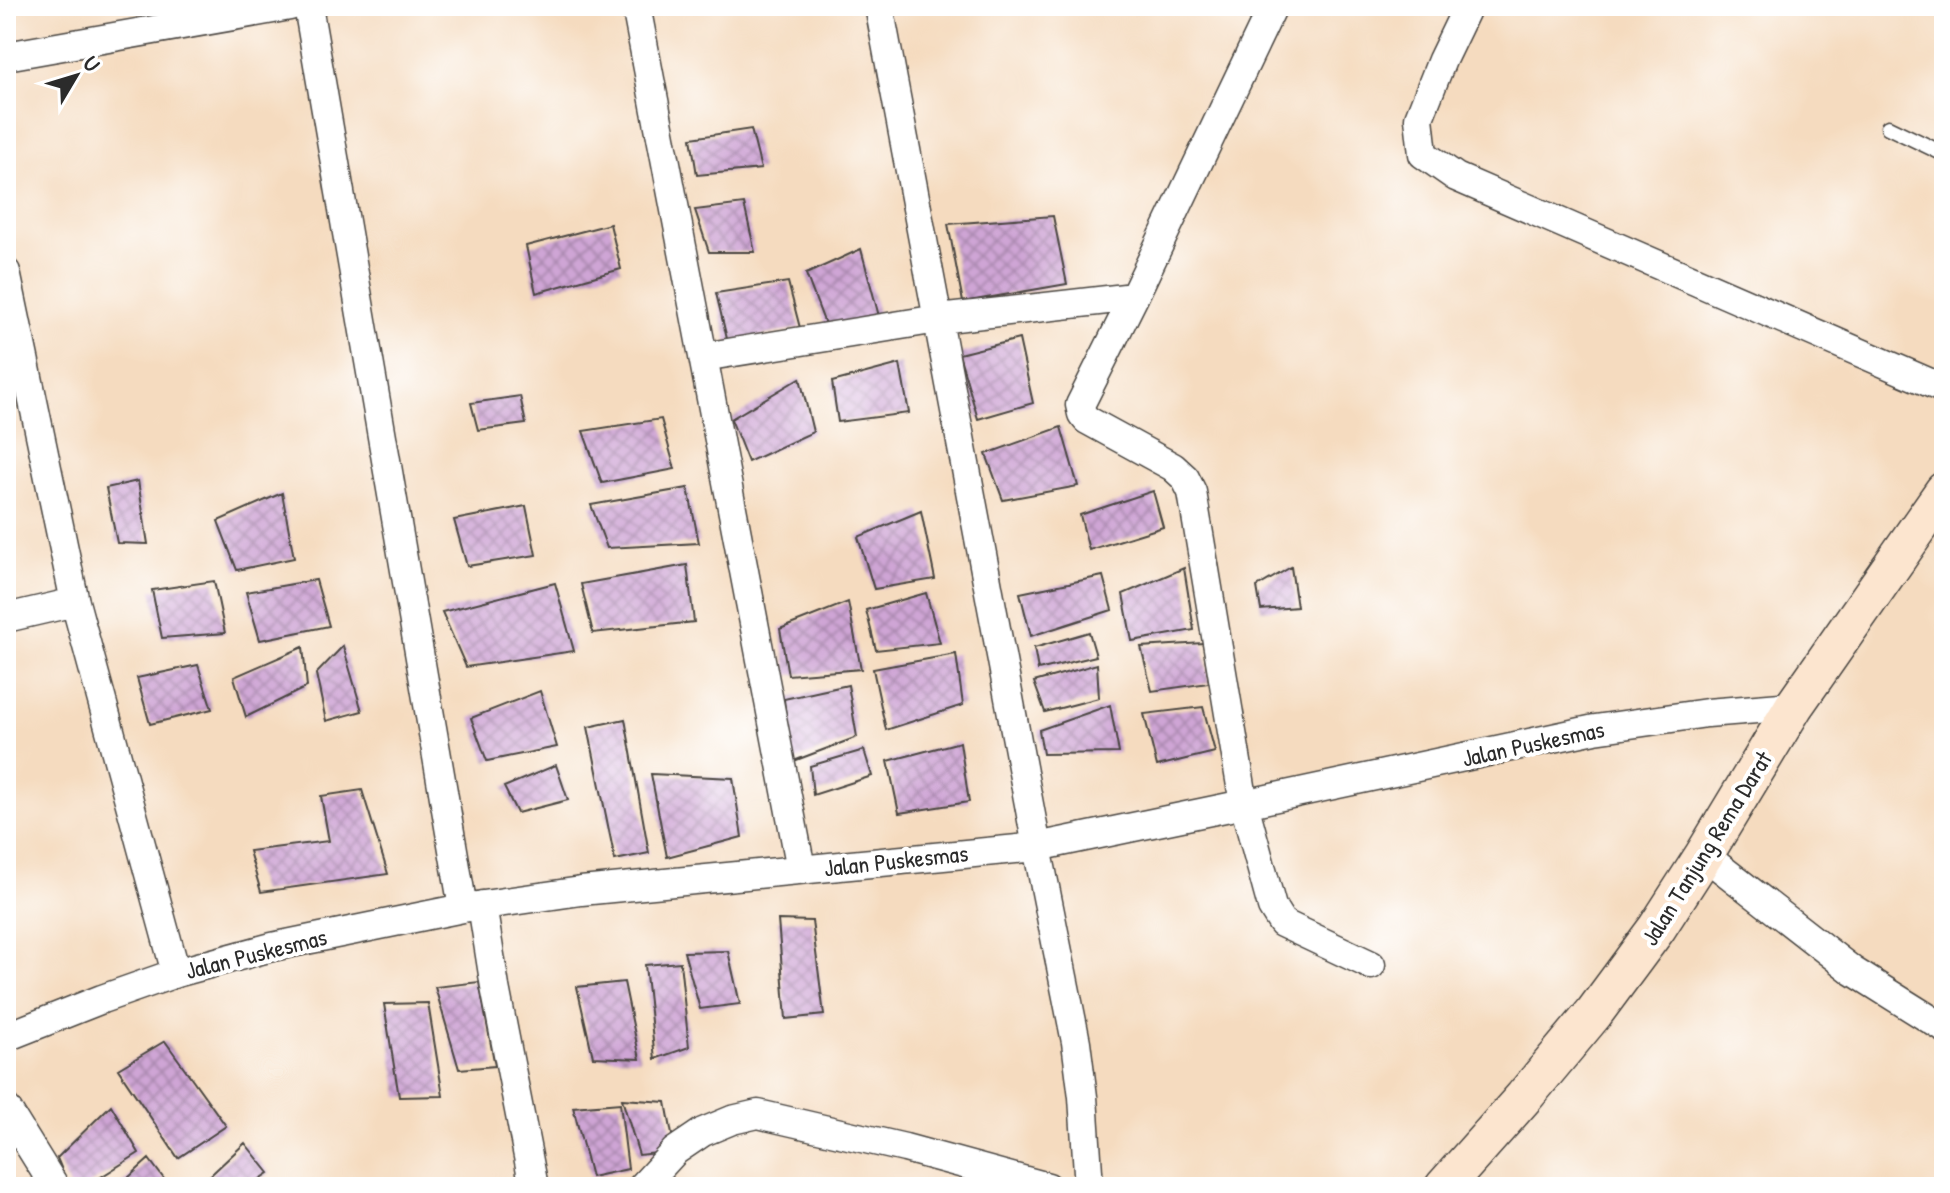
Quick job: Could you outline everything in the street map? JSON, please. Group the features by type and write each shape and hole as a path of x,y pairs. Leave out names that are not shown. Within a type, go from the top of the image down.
{"street":[{"path":"6,56 290,6"},
{"path":"308,6 473,907 495,987 534,1187"},
{"path":"636,6 801,869"},
{"path":"879,6 1076,1042 1089,1187"},
{"path":"1273,6 1080,405 1087,420 1173,467 1185,478 1192,492 1244,804 1272,907 1282,923 1371,965"},
{"path":"1468,6 1419,118 1423,154 1456,177 1944,389"},
{"path":"7,283 75,602 176,973"},
{"path":"703,357 938,319 1134,297"},
{"name":"Jalan Tanjung Rema Darat","path":"1444,1187 1594,1013 1657,928 1794,706 1944,491"},
{"path":"6,618 75,602"},
{"name":"Jalan Puskesmas","path":"6,1037 176,973 272,947 473,907 581,891 1037,847 1595,729 1707,713 1794,706"},
{"path":"1704,855 1853,971 1944,1028"},
{"path":"6,1108 55,1187"},
{"path":"642,1187 675,1151 703,1132 758,1114 905,1148 1048,1187"}],"lane":[{"path":"1888,127 1944,154"}],"building":[{"path":"751,129 761,169 697,175 691,138"},
{"path":"744,204 755,252 709,252 695,210"},
{"path":"1053,216 1067,284 963,302 948,224"},
{"path":"610,224 621,269 536,293 526,246"},
{"path":"861,249 880,320 830,337 806,274"},
{"path":"788,282 800,328 728,343 716,293"},
{"path":"1019,339 1033,403 978,419 959,354"},
{"path":"900,364 909,413 838,422 832,382"},
{"path":"800,378 813,432 748,462 731,419"},
{"path":"520,396 526,424 478,430 471,403"},
{"path":"661,419 675,469 602,483 583,431"},
{"path":"1061,427 1078,486 1003,500 986,454"},
{"path":"138,481 148,544 117,543 106,488"},
{"path":"688,488 699,543 607,548 591,505"},
{"path":"1153,491 1163,527 1089,550 1080,515"},
{"path":"282,493 294,558 237,570 218,521"},
{"path":"526,506 536,555 467,566 454,520"},
{"path":"921,511 935,579 874,589 858,537"},
{"path":"687,565 694,622 593,633 581,584"},
{"path":"1291,567 1297,607 1261,610 1257,587"},
{"path":"1184,568 1194,630 1132,641 1123,594"},
{"path":"1103,576 1112,610 1031,636 1020,593"},
{"path":"316,580 329,626 260,640 246,592"},
{"path":"214,581 225,633 162,638 152,590"},
{"path":"555,583 574,651 466,667 442,612"},
{"path":"926,593 940,643 876,650 866,610"},
{"path":"848,602 861,669 788,675 780,629"},
{"path":"1089,632 1096,656 1038,670 1034,648"},
{"path":"1203,643 1209,683 1152,691 1141,647"},
{"path":"343,646 362,711 326,721 316,674"},
{"path":"303,647 307,687 246,717 234,677"},
{"path":"956,654 963,705 886,730 873,669"},
{"path":"1097,664 1099,698 1045,712 1034,682"},
{"path":"198,665 212,709 150,724 137,678"},
{"path":"848,685 857,737 791,762 784,699"},
{"path":"540,691 557,747 487,761 471,718"},
{"path":"1110,705 1119,753 1043,754 1039,730"},
{"path":"1203,707 1215,752 1157,766 1144,714"},
{"path":"625,719 649,853 615,860 588,727"},
{"path":"960,742 969,802 899,813 888,761"},
{"path":"864,750 872,776 813,795 810,766"},
{"path":"556,765 568,800 517,813 504,787"},
{"path":"651,774 733,778 742,837 667,857"},
{"path":"362,790 388,874 261,892 249,851 329,841 321,796"},
{"path":"778,920 812,921 824,1015 786,1019"},
{"path":"728,951 740,1004 700,1009 684,952"},
{"path":"680,962 689,1047 655,1059 645,965"},
{"path":"479,982 495,1066 459,1069 435,987"},
{"path":"624,982 640,1059 593,1057 577,987"},
{"path":"428,1003 443,1096 399,1097 384,1004"},
{"path":"165,1041 226,1126 178,1158 118,1069"},
{"path":"622,1099 666,1102 675,1151 639,1155"},
{"path":"620,1103 628,1169 591,1177 573,1107"},
{"path":"111,1105 139,1153 85,1187 69,1187 57,1158"},
{"path":"245,1143 269,1173 248,1187 201,1187 200,1185"},
{"path":"149,1159 170,1187 118,1187"}]}
